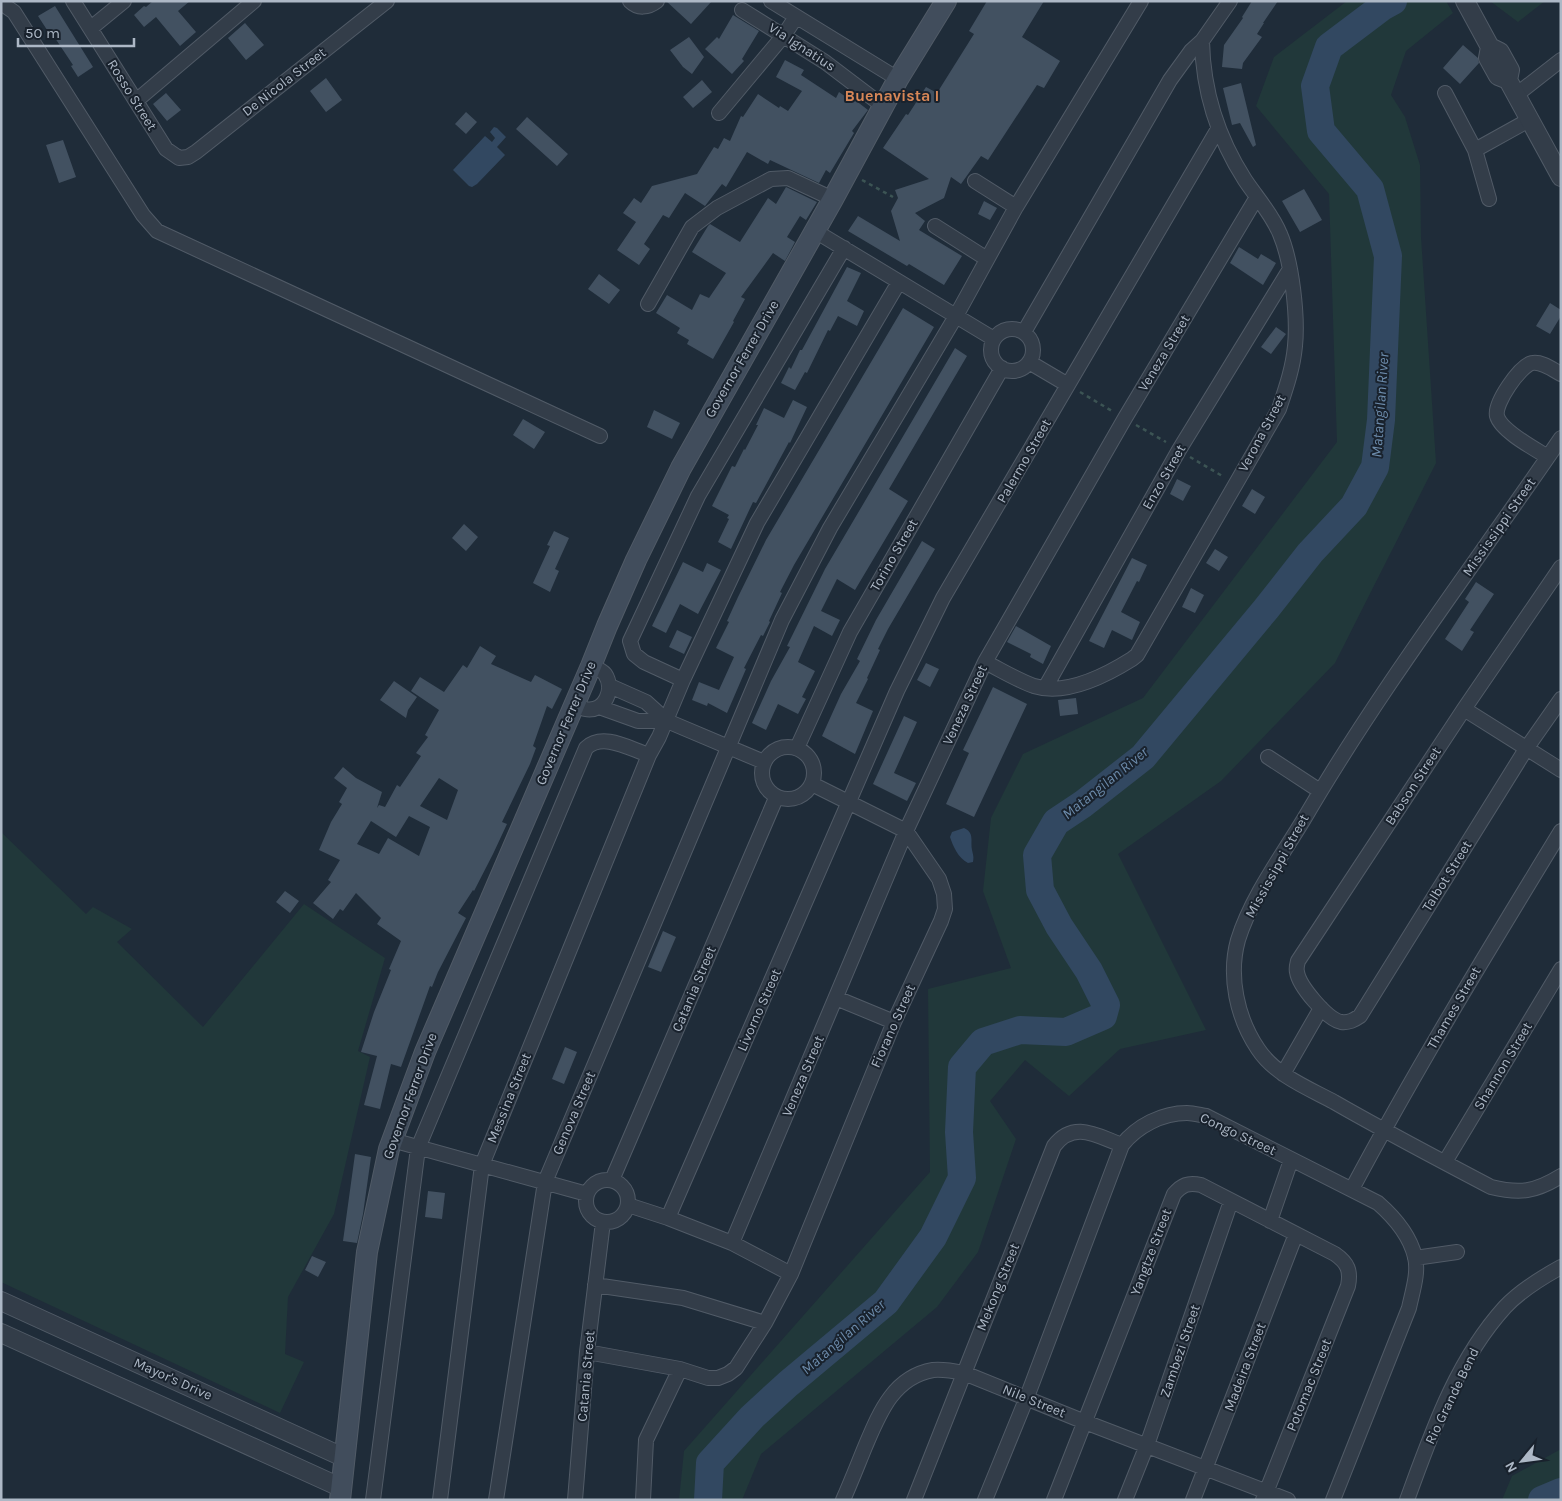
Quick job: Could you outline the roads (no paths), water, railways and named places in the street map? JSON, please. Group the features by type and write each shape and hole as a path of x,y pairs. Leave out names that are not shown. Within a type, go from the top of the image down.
{"main road":[{"name":"Governor Ferrer Drive","path":"341,1494 367,1252 392,1140 424,1052 607,626 680,468 833,199 898,79 946,1"}],"street":[{"name":"Rosso Street","path":"73,1 166,149 179,158"},
{"path":"91,28 124,1"},
{"path":"136,101 254,1"},
{"name":"De Nicola Street","path":"179,158 188,157 196,152 387,1"},
{"path":"630,1 639,7 648,6 657,1"},
{"name":"Via Ignatius","path":"771,1 898,79"},
{"name":"Genova Street","path":"496,1500 545,1182 782,620 830,528 956,316 1016,207 1141,1"},
{"path":"1024,332 1170,80 1202,41 1230,1"},
{"path":"1,3 14,12 143,215 157,231 600,436"},
{"path":"1466,3 1490,47 1488,58 1498,76 1512,88 1561,177"},
{"name":"Via Ignatius","path":"737,5 825,62 884,106"},
{"path":"719,113 784,35 796,17"},
{"path":"825,62 838,41"},
{"name":"Verona Street","path":"985,662 1023,681 1045,688 1062,688 1095,678 1125,664 1137,655 1278,408 1290,377 1295,346 1295,315 1290,270 1280,234 1270,215 1231,156 1218,129 1202,65 1202,41"},
{"path":"1512,88 1561,60"},
{"path":"1445,93 1475,150 1489,199"},
{"path":"1475,150 1529,120"},
{"name":"Palermo Street","path":"849,802 897,690 943,598 1218,129"},
{"path":"648,304 692,227 717,208 771,179 788,178 833,199"},
{"path":"975,181 1016,207"},
{"name":"Veneza Street","path":"732,1243 906,831 985,662 1125,418 1257,197"},
{"path":"935,226 988,259"},
{"path":"815,231 994,339"},
{"path":"683,680 644,662 634,654 630,641 698,496 844,248"},
{"name":"Enzo Street","path":"1045,688 1178,450 1290,270"},
{"name":"Messina Street","path":"440,1500 482,1165 648,755 667,720 683,680 757,523 899,282"},
{"path":"1013,328 1024,332 1028,336 1033,351 1029,362 1014,371 1002,368 997,364 992,355 991,350 994,339 1007,329 1013,328"},
{"path":"1029,362 1068,385"},
{"path":"1548,457 1502,425 1497,416 1497,407 1502,396 1517,375 1532,363 1539,363 1561,374"},
{"name":"Torino Street","path":"797,748 850,632 1002,368"},
{"name":"Mississippi Street","path":"1561,438 1402,666 1320,791 1252,905 1238,941 1234,971 1236,997 1247,1028 1258,1049 1283,1074 1491,1187 1510,1192 1527,1191 1547,1184 1561,1176"},
{"name":"Babson Street","path":"1321,1008 1298,979 1296,970 1298,961 1464,709 1561,567"},
{"path":"591,666 604,672 610,686 608,698 599,707"},
{"path":"610,686 646,702 667,720 764,762"},
{"name":"Talbot Street","path":"1321,1008 1340,1022 1350,1022 1360,1016 1526,749 1561,699"},
{"path":"574,704 586,709 599,707 638,721 667,720"},
{"path":"1464,709 1561,770"},
{"path":"373,1500 418,1148 586,748 590,744 605,740 648,755"},
{"path":"788,746 797,748 806,754 812,763 814,773 812,784 806,793 798,798 787,800 776,798 762,782 761,772 764,762 778,748 788,746"},
{"path":"1268,758 1320,791"},
{"name":"Fiorano Street","path":"587,1352 680,1369 708,1378 718,1378 736,1368 765,1322 791,1274 894,1022 946,909 939,879 906,831 812,784"},
{"name":"Catania Street","path":"612,1180 776,798"},
{"name":"Livorno Street","path":"668,1218 849,802"},
{"name":"Thames Street","path":"1352,1189 1383,1130 1484,956 1561,831"},
{"name":"Shannon Street","path":"1445,1162 1561,969"},
{"path":"836,998 894,1022"},
{"path":"1283,1074 1321,1008"},
{"name":"Congo Street","path":"985,1500 1027,1397 1122,1145 1135,1131 1156,1119 1188,1113 1206,1116 1378,1203 1395,1218 1408,1239 1416,1258 1415,1281 1409,1308 1333,1500"},
{"name":"Mekong Street","path":"914,1500 1054,1146 1060,1138 1075,1130 1087,1132 1122,1145"},
{"path":"392,1140 587,1194"},
{"path":"1270,1221 1292,1160"},
{"path":"612,1180 625,1189 628,1205 621,1217 616,1221 603,1222 596,1220 587,1208 587,1194 594,1184 600,1181 612,1180"},
{"name":"Yangtze Street","path":"1054,1500 1174,1194 1185,1184 1201,1185 1335,1254 1344,1260 1349,1268"},
{"name":"Zambezi Street","path":"1126,1500 1147,1446 1231,1201"},
{"path":"628,1205 668,1218 732,1243 791,1274"},
{"name":"Catania Street","path":"575,1500 587,1352 603,1222"},
{"name":"Madeira Street","path":"1193,1500 1296,1234"},
{"path":"1416,1258 1457,1252"},
{"name":"Rio Grande Bend","path":"1407,1500 1437,1420 1475,1345 1506,1306 1530,1285 1561,1267"},
{"name":"Potomac Street","path":"1265,1496 1348,1286 1349,1268"},
{"path":"595,1285 683,1298 765,1322"},
{"name":"Mayor's Drive","path":"1,1301 345,1458"},
{"name":"Mayor's Drive","path":"1,1333 341,1494"},
{"path":"643,1500 646,1440 680,1369"},
{"name":"Nile Street","path":"843,1500 880,1411 891,1395 918,1375 933,1370 964,1373 1205,1469 1265,1496 1288,1500"}],"water":[{"path":"494,127 506,137 497,147 505,155 477,184 472,187 469,186 453,170 485,136 492,142 495,138 490,132"},
{"path":"964,828 970,832 971,838 973,862 968,863 964,861 954,848 950,837 952,832"}],"waterway":[{"name":"Matangilan River","path":"708,1500 710,1463 752,1417 788,1384 886,1302 933,1237 962,1178 959,1132 962,1067 983,1042 1020,1030 1066,1032 1103,1016 1106,1005 1089,971 1059,926 1040,890 1037,855 1056,822 1083,804 1143,757 1310,553 1354,506 1375,467 1381,420 1388,256 1370,189 1321,131 1315,86 1329,47 1382,7 1393,1"},
{"path":"1542,1500 1561,1492"}],"district":[{"name":"Buenavista I","path":"892,95"}]}
